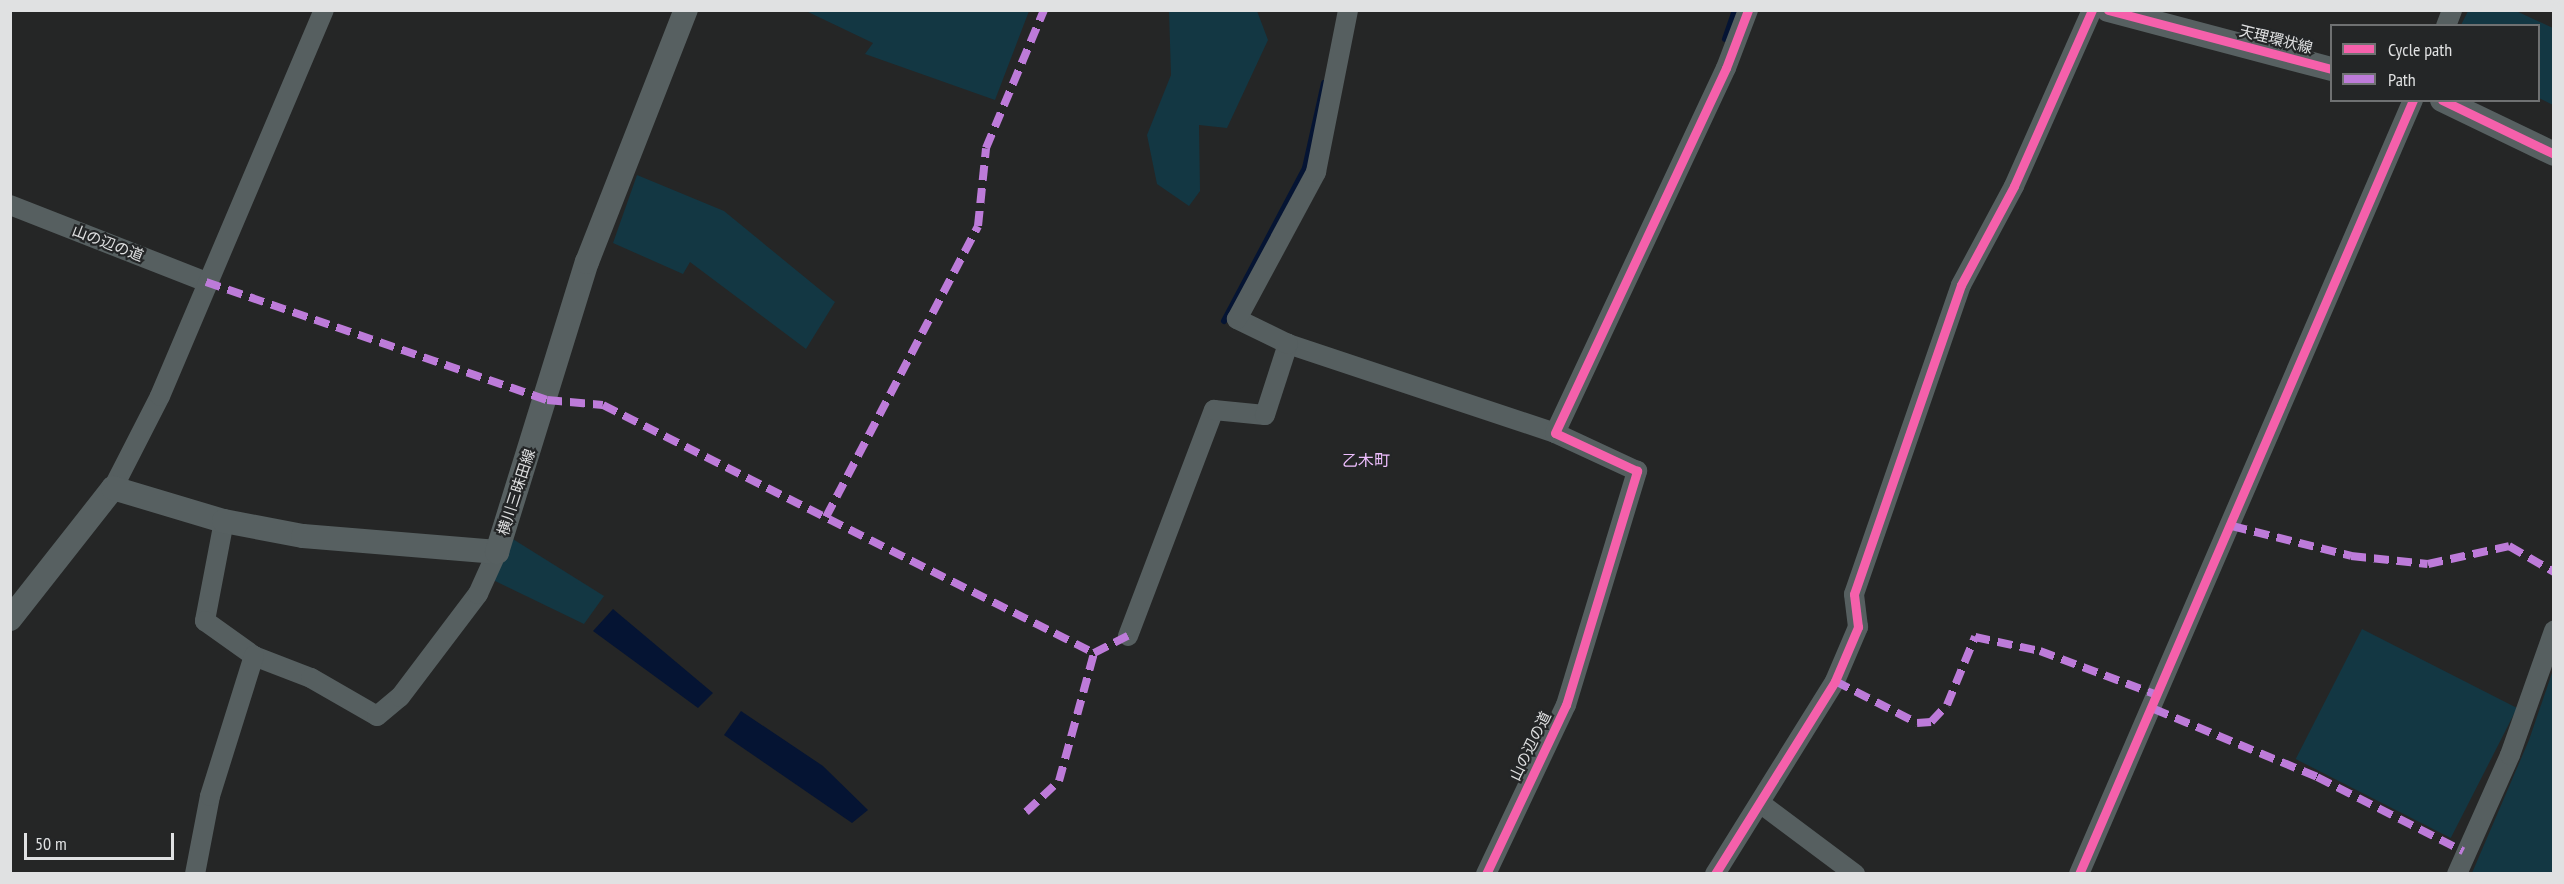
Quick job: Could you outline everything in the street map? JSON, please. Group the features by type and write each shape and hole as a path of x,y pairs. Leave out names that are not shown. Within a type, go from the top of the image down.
{"main road":[{"name":"横川三昧田線","path":"113,488 224,521 303,536 496,552 586,262 686,10"},
{"name":"天理環状線","path":"2109,10 2330,69"},
{"path":"2446,102 2553,154"},
{"path":"10,619 113,488"}],"street":[{"path":"113,488 160,396 206,282 324,10"},
{"path":"1348,10 1316,172 1237,319 1288,344 1555,433 1748,10"},
{"path":"1715,873 1835,681 1854,638 1858,627 1854,594 1961,285 2014,186 2092,10"},
{"path":"2079,873 2412,102"},
{"name":"山の辺の道","path":"10,205 206,282"},
{"path":"1128,636 1207,421 1214,410 1265,415 1288,344"},
{"name":"山の辺の道","path":"1486,873 1566,705 1637,471 1555,433"},
{"path":"224,521 205,621 254,656 311,678 377,717 400,697 478,594 496,552"},
{"path":"2457,873 2510,755 2553,632"},
{"path":"195,873 210,796 254,656"},
{"path":"1760,804 1856,873"}],"shaded area":[{"path":"1029,10 995,100 865,54 873,43 806,11"},
{"path":"2514,10 2553,28 2553,105 2540,98 2540,24 2462,24 2468,11"},
{"path":"1169,11 1257,11 1268,40 1227,128 1199,125 1200,191 1189,206 1157,184 1147,135 1171,75"},
{"path":"637,175 724,211 835,302 806,349 690,262 683,274 613,243"},
{"path":"508,536 604,596 584,624 489,578"},
{"path":"2362,629 2517,708 2451,838 2296,759"},
{"path":"2553,670 2553,873 2472,873 2529,740"}],"water":[{"path":"613,609 713,693 698,708 593,631"},
{"path":"741,711 823,766 868,810 852,823 724,735"}],"waterway":[{"path":"1725,39 1735,10"},
{"path":"1224,321 1305,168 1324,83"}],"marked path":[{"path":"826,517 978,226 986,148 1044,10"},
{"path":"206,282 547,400 603,405 1094,653 1128,636"},
{"path":"2232,526 2351,556 2428,564 2509,546 2554,572"},
{"path":"1835,681 1917,723 1931,722 1947,705 1975,637 2040,651 2160,696"},
{"path":"1026,812 1059,781 1094,653"},
{"path":"2154,709 2317,777 2463,851"}],"cycle path":[{"path":"1486,874 1566,705 1637,471 1555,433 1726,68 1748,10"},
{"path":"1715,874 1835,681 1858,627 1854,594 1961,285 2014,186 2092,10"},
{"path":"2108,10 2330,68"},
{"path":"2079,874 2412,102"},
{"path":"2446,102 2554,154"}],"district":[{"name":"乙木町","path":"1366,460"}]}
